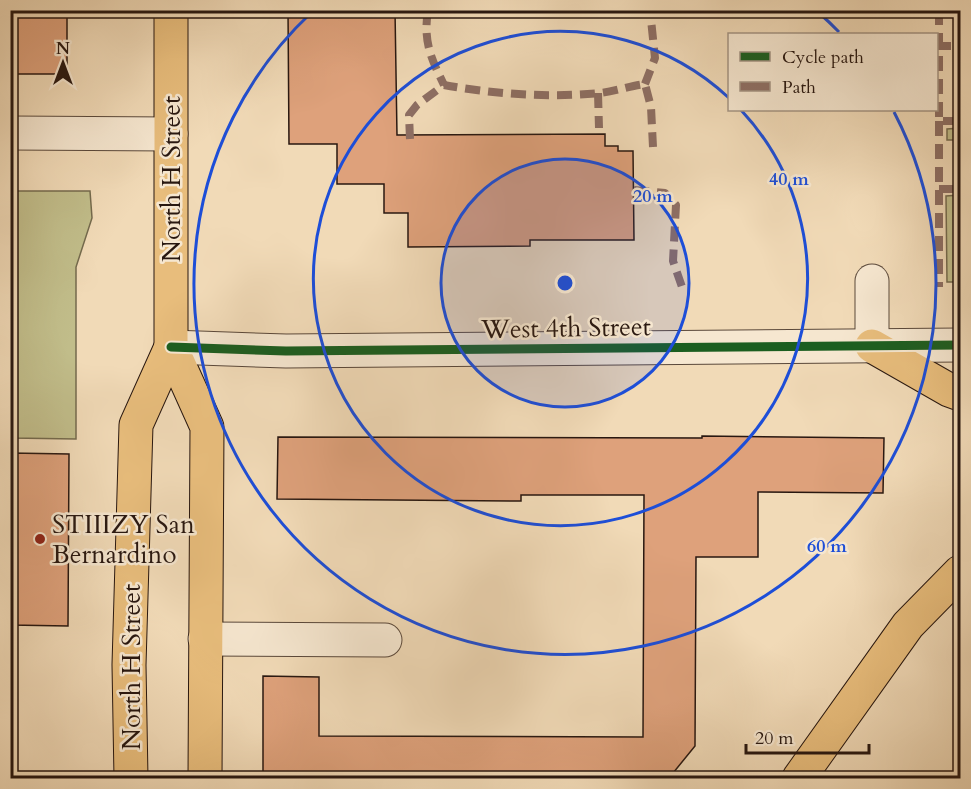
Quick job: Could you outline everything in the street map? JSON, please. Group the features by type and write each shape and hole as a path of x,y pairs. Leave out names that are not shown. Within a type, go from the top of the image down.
{"main road":[{"name":"North H Street","path":"131,778 129,665 136,425 171,347 171,10"},
{"path":"872,346 960,394"},
{"name":"North H Street","path":"171,347 207,427 205,778"},
{"path":"799,778 908,625 960,572"}],"street":[{"path":"10,133 171,134"},
{"path":"872,281 872,346"},
{"name":"West 4th Street","path":"171,347 297,351 960,345"},
{"path":"205,639 385,640"}],"shaded area":[{"path":"960,128 960,140 947,140 947,129"},
{"path":"11,191 90,191 92,218 76,267 76,439 11,438"},
{"path":"960,195 960,282 947,282 946,196"}],"building":[{"path":"10,10 67,10 67,74 10,74"},
{"path":"288,10 395,10 397,135 605,134 605,146 618,146 618,151 633,151 634,240 530,240 530,246 408,247 408,213 384,213 384,184 337,184 337,144 289,144"},
{"path":"702,436 884,438 883,493 758,492 758,557 696,557 695,746 669,778 263,778 263,676 319,677 319,736 643,737 644,495 521,495 521,501 277,499 278,437 702,438"},
{"name":"STIIIZY San Bernardino","path":"10,453 69,454 68,626 10,625"}],"marked path":[{"path":"428,10 427,41 444,85"},
{"path":"645,84 655,58 650,10"},
{"path":"939,10 939,121 960,121"},
{"path":"938,46 960,46"},
{"path":"410,139 409,115 417,105 444,85 502,93 561,95 600,93 645,84 651,107 653,147"},
{"path":"598,93 599,128"},
{"path":"939,121 939,287"},
{"path":"939,189 960,189"},
{"path":"634,190 665,193 676,205 673,261 682,287"}],"cycle path":[{"path":"171,347 286,351 960,345"}],"place":[{"name":"STIIIZY San Bernardino","path":"40,539"}]}
